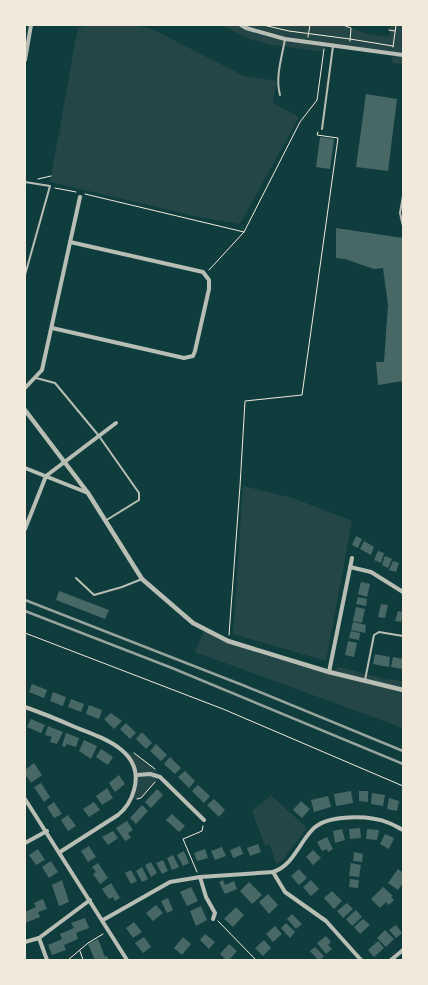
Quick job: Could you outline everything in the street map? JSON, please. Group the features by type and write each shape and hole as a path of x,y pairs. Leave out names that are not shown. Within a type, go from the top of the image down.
{"street":[{"path":"25,60 31,25"},
{"path":"241,25 285,39 403,55"},
{"path":"25,388 42,370 80,197"},
{"path":"52,328 184,358 193,356 209,290 209,280 205,274 70,242"},
{"path":"25,410 88,493 142,579 193,623 228,641 330,672 403,690"},
{"path":"25,530 46,476 116,423"},
{"path":"25,468 88,493"},
{"path":"330,672 352,558"},
{"path":"350,567 371,572 403,592"},
{"path":"25,706 116,744 130,758 137,775 133,793 126,808 118,816 60,852"},
{"path":"137,775 150,774 160,777 204,820"},
{"path":"25,799 127,960"},
{"path":"103,920 170,882 200,877 273,872 282,869 312,829 328,822 360,817 388,822 403,830"},
{"path":"25,844 46,831"},
{"path":"273,872 285,892 326,921 361,960"},
{"path":"200,877 206,897 215,913 213,918"},
{"path":"25,942 39,938 90,900"},
{"path":"39,938 47,960"},
{"path":"391,960 403,950"}],"lane":[{"path":"280,95 278,84 285,39"},
{"path":"322,129 333,46"},
{"path":"25,182 50,186 25,275"},
{"path":"403,196 400,213 403,226"},
{"path":"36,378 55,382 99,436 140,496 139,500 106,521"},
{"path":"76,578 94,595 142,579"},
{"path":"365,680 374,635 379,632 403,636"}],"path":[{"path":"263,25 289,31 393,46"},
{"path":"308,42 310,25"},
{"path":"343,25 351,28 350,48"},
{"path":"392,53 396,25"},
{"path":"389,30 395,31"},
{"path":"205,274 244,232 300,122 317,100 324,44"},
{"path":"228,641 245,401 302,395 338,138 317,135 319,126"},
{"path":"32,183 44,177 52,176"},
{"path":"116,201 244,232"},
{"path":"25,633 223,709 403,786"},
{"path":"200,877 183,839 202,831 204,820"},
{"path":"213,918 256,960"},
{"path":"68,960 88,942 109,930"},
{"path":"79,950 83,960"}],"shaded area":[{"path":"84,25 135,25 154,30 244,76 277,81 273,103 299,117 240,224 199,217 50,182 78,27 84,27"},
{"path":"221,25 343,25 368,34 389,37 391,25 403,25 403,64 392,63 393,54 324,45 323,52 268,44 249,39"},
{"path":"243,486 293,498 352,521 326,661 233,634"},
{"path":"205,629 228,641 329,672 339,667 385,679 403,681 403,728 195,652"},
{"path":"125,752 145,760 160,777 141,798 131,800 137,775"},
{"path":"271,795 307,828 282,861 276,864 270,845 265,846 252,811"}],"building":[{"path":"366,94 397,99 388,171 356,167"},
{"path":"320,137 334,139 330,169 316,167"},
{"path":"336,228 403,238 403,381 378,385 376,362 384,362 388,305 383,268 374,269 345,259 336,258"},
{"path":"356,536 362,539 358,548 352,545"},
{"path":"364,541 374,547 371,555 360,549"},
{"path":"378,551 384,553 381,563 374,560"},
{"path":"385,556 392,559 388,568 382,565"},
{"path":"393,561 399,563 396,572 389,570"},
{"path":"361,582 370,584 367,597 358,594"},
{"path":"59,591 109,610 105,619 56,600"},
{"path":"358,597 367,599 366,606 356,604"},
{"path":"381,604 388,605 385,618 378,617"},
{"path":"356,607 365,609 362,623 353,621"},
{"path":"398,611 403,612 401,622 395,621"},
{"path":"353,622 366,625 365,633 351,630"},
{"path":"351,631 360,633 359,640 349,638"},
{"path":"348,641 357,643 354,657 345,655"},
{"path":"375,654 390,657 389,667 373,664"},
{"path":"393,657 403,659 403,669 391,667"},
{"path":"32,684 47,690 44,698 29,692"},
{"path":"53,692 66,697 63,706 50,701"},
{"path":"71,699 84,704 81,712 68,707"},
{"path":"89,705 102,710 99,719 86,714"},
{"path":"111,713 122,721 114,729 104,719"},
{"path":"31,719 45,725 41,733 27,727"},
{"path":"126,723 136,733 130,739 120,729"},
{"path":"48,726 63,732 57,744 50,742 52,737 45,735"},
{"path":"142,732 152,743 146,749 136,739"},
{"path":"66,733 79,738 76,747 67,744 65,747 62,746"},
{"path":"84,740 97,746 91,759 79,751"},
{"path":"156,744 167,755 161,761 150,751"},
{"path":"101,749 113,757 108,765 96,757"},
{"path":"170,757 181,768 175,774 164,764"},
{"path":"34,763 42,775 31,783 25,774 25,770"},
{"path":"185,771 195,781 189,788 178,777"},
{"path":"119,775 125,784 115,792 109,783"},
{"path":"41,783 50,797 44,802 34,787"},
{"path":"198,785 210,796 204,803 192,791"},
{"path":"107,788 113,798 102,805 96,796"},
{"path":"157,789 163,795 151,808 145,802"},
{"path":"351,791 353,803 336,806 334,794"},
{"path":"359,791 368,791 368,802 359,801"},
{"path":"372,793 385,795 383,806 371,804"},
{"path":"328,796 331,807 314,812 311,800"},
{"path":"389,798 399,801 397,811 387,809"},
{"path":"214,799 225,810 219,817 207,805"},
{"path":"301,801 310,809 302,818 293,810"},
{"path":"54,802 62,814 54,818 47,807"},
{"path":"94,802 100,810 89,817 83,809"},
{"path":"142,805 148,811 136,824 130,818"},
{"path":"172,814 185,826 179,832 166,820"},
{"path":"68,815 76,826 68,831 61,820"},
{"path":"127,821 133,830 128,833 131,838 125,841 116,828"},
{"path":"360,828 361,838 350,839 349,829"},
{"path":"342,829 345,840 335,843 333,831"},
{"path":"367,829 379,830 377,840 366,839"},
{"path":"113,831 118,838 108,845 102,837"},
{"path":"385,834 394,838 389,849 380,844"},
{"path":"327,837 333,849 328,852 327,849 322,851 317,842"},
{"path":"258,844 261,852 250,856 247,848"},
{"path":"89,846 96,857 88,862 81,851"},
{"path":"240,846 243,854 233,858 230,850"},
{"path":"222,847 226,856 215,860 211,851"},
{"path":"38,849 45,860 36,865 29,855"},
{"path":"205,849 208,858 197,861 194,853"},
{"path":"313,850 321,858 313,865 306,857"},
{"path":"184,851 189,863 183,866 177,855"},
{"path":"354,852 363,854 362,862 353,861"},
{"path":"173,855 179,867 172,870 167,858"},
{"path":"163,860 168,871 162,874 156,863"},
{"path":"51,861 58,872 49,878 42,867"},
{"path":"151,862 157,873 151,877 145,865"},
{"path":"98,863 108,878 100,884 93,874 96,872 92,867"},
{"path":"351,863 361,865 359,877 349,876"},
{"path":"142,867 148,879 142,882 136,871"},
{"path":"299,869 307,878 299,885 291,876"},
{"path":"398,869 403,873 403,883 398,890 388,883"},
{"path":"131,870 137,881 131,884 125,873"},
{"path":"350,879 359,880 358,888 349,887"},
{"path":"62,880 69,902 59,906 52,885"},
{"path":"223,880 225,885 234,881 237,889 225,894 219,882"},
{"path":"311,880 319,889 311,896 303,887"},
{"path":"249,882 262,895 252,904 240,891"},
{"path":"111,883 120,898 115,901 113,897 109,899 102,889"},
{"path":"191,887 198,901 187,906 180,892"},
{"path":"383,887 393,896 391,897 394,900 389,905 386,902 380,908 371,899"},
{"path":"332,891 342,901 334,909 324,898"},
{"path":"268,894 278,905 269,914 259,902"},
{"path":"168,898 173,910 167,913 161,901"},
{"path":"43,899 47,909 38,912 40,917 25,923 25,912 36,907 34,903"},
{"path":"347,903 353,909 343,918 337,911"},
{"path":"156,905 163,913 153,921 146,913"},
{"path":"201,906 207,920 196,926 190,911"},
{"path":"236,907 244,915 233,927 224,919"},
{"path":"356,910 362,917 352,926 346,919"},
{"path":"292,914 302,924 296,929 287,919"},
{"path":"85,918 89,928 76,933 78,939 64,945 66,950 52,955 48,945 62,939 60,934 74,928 71,923"},
{"path":"363,919 370,925 360,934 354,927"},
{"path":"134,922 142,932 133,938 126,928"},
{"path":"286,923 295,932 290,938 281,928"},
{"path":"396,925 402,933 396,938 389,930"},
{"path":"275,926 282,934 273,942 266,934"},
{"path":"385,930 394,939 386,947 377,938"},
{"path":"205,934 215,942 209,949 200,940"},
{"path":"326,936 331,942 328,945 332,949 326,954 317,943"},
{"path":"144,937 151,947 143,953 135,943"},
{"path":"183,937 191,944 182,955 174,948"},
{"path":"98,939 105,957 107,956 109,960 95,960 88,944"},
{"path":"264,940 271,948 263,956 255,948"},
{"path":"378,941 384,948 374,957 368,950"},
{"path":"229,944 237,951 229,960 226,960 220,954"},
{"path":"315,947 324,956 320,960 310,951"}],"railway":[{"path":"25,600 245,686 403,751"},
{"path":"25,611 172,668 403,764"}]}
